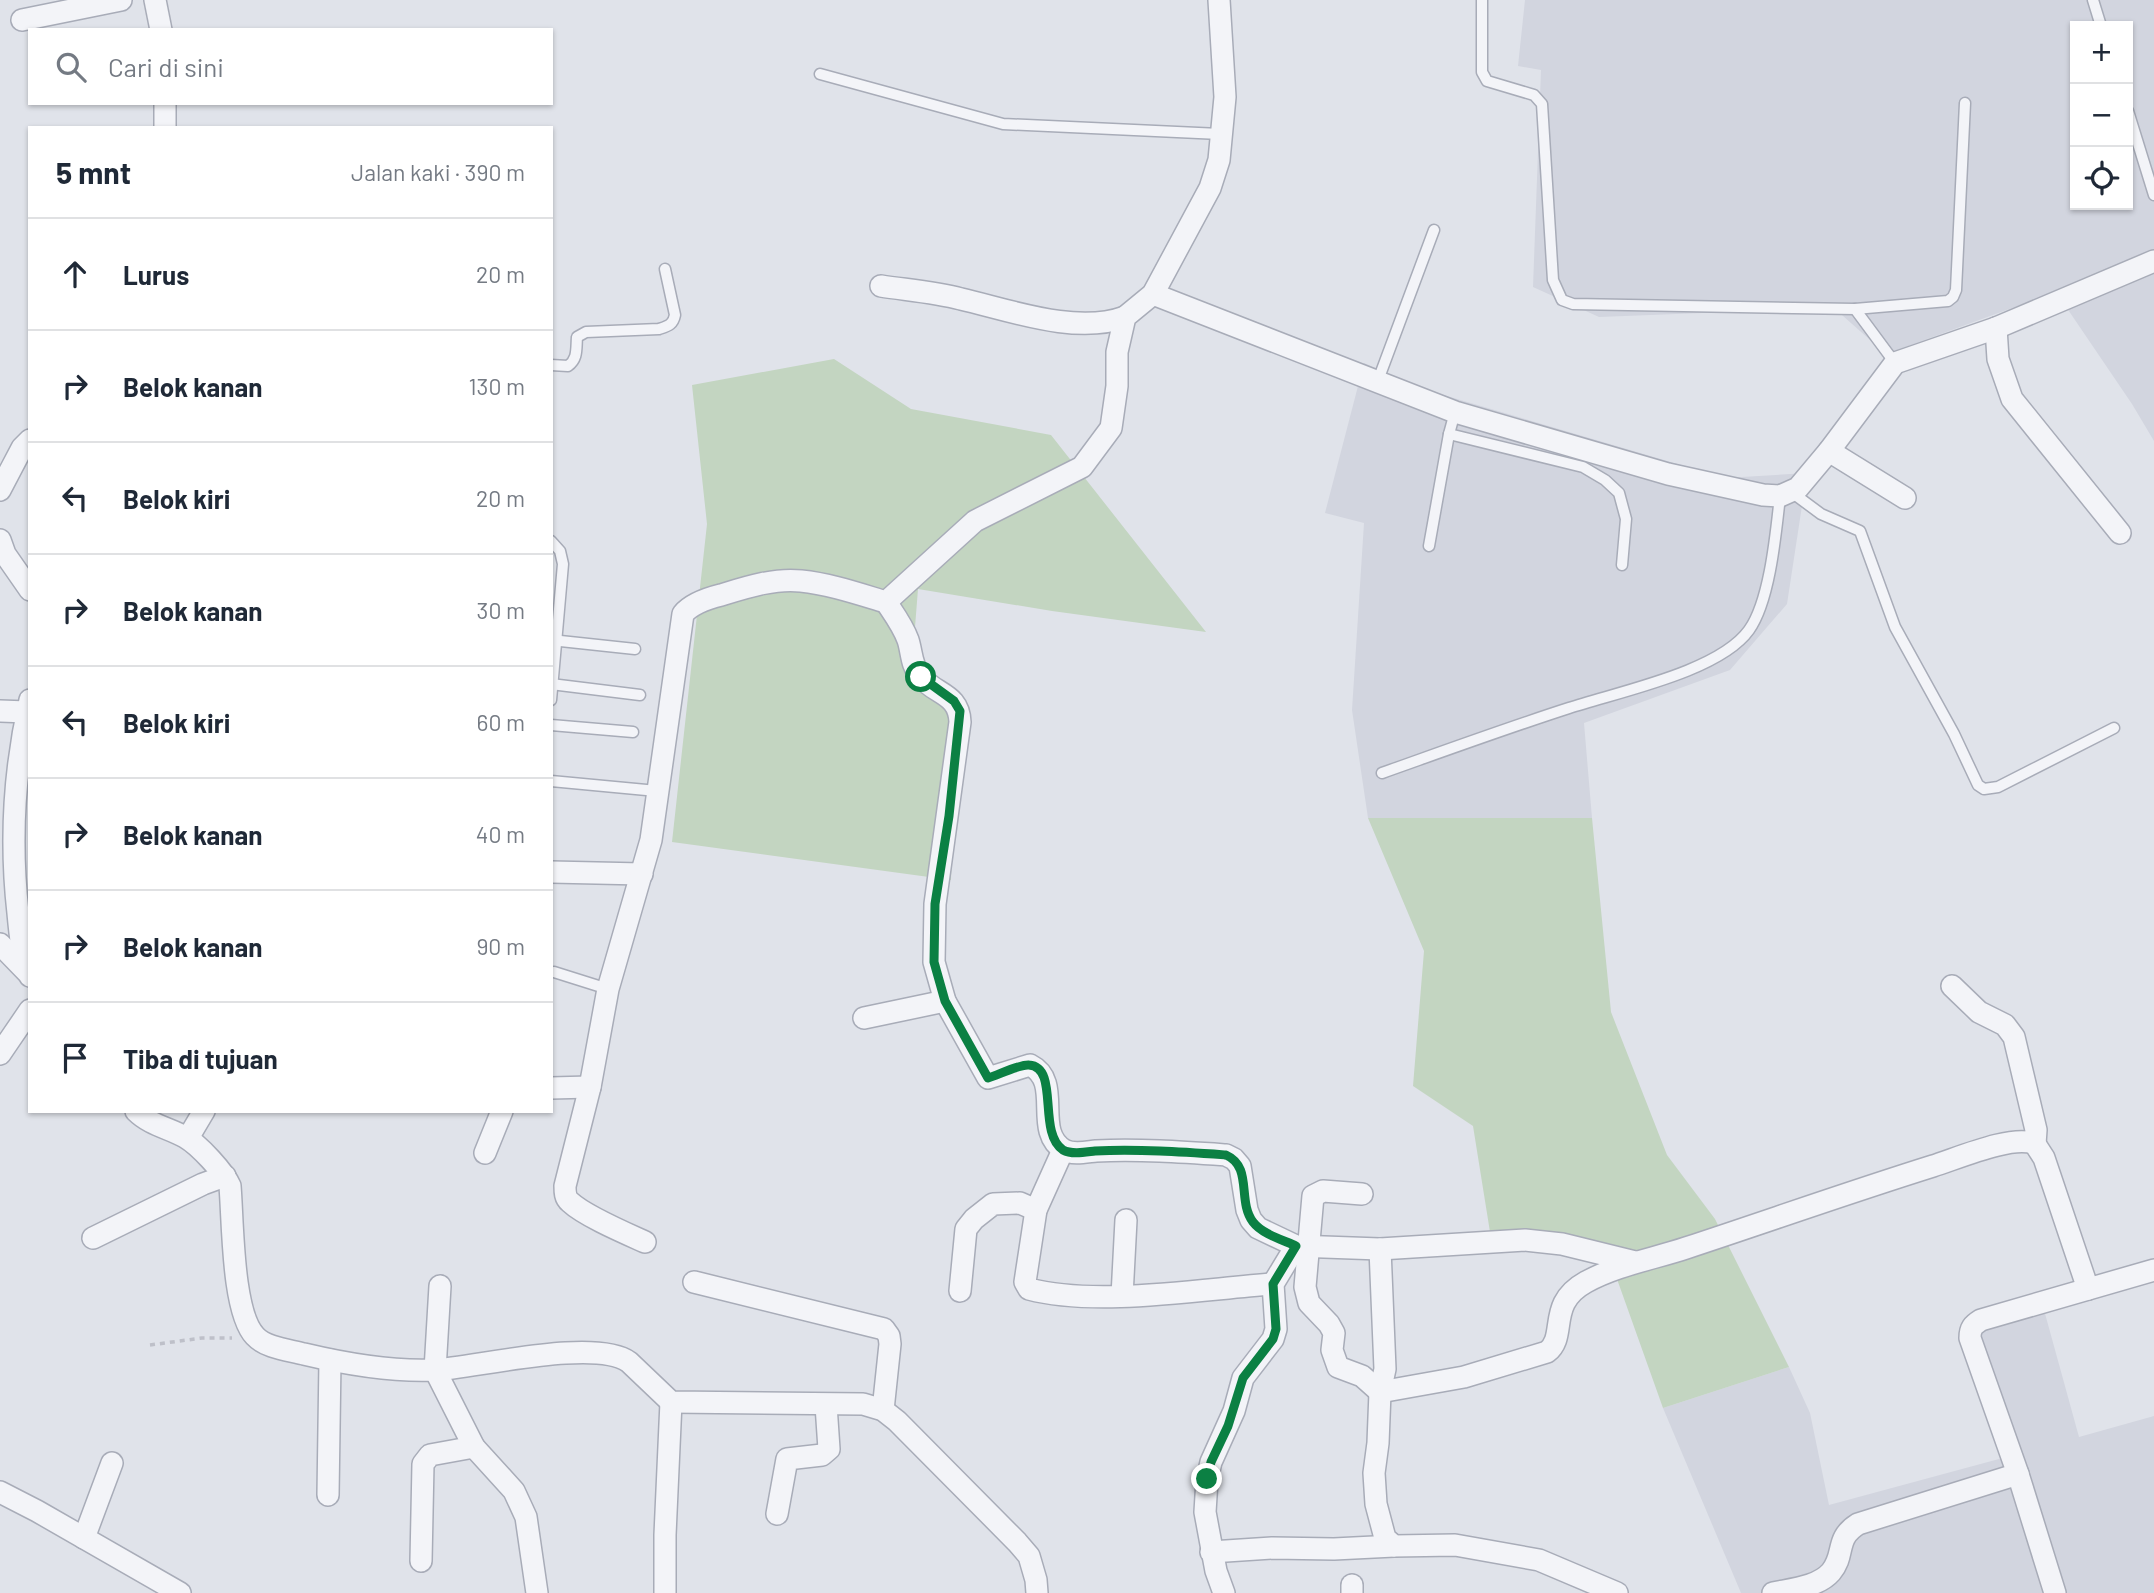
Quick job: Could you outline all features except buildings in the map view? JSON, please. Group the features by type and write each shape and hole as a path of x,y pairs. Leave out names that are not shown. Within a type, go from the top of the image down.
{"street":[{"path":"22,20 121,0"},
{"path":"155,0 161,28"},
{"path":"881,286 959,298 1021,316 1046,320 1105,322 1125,317 1153,295 1210,188 1219,160 1225,97 1219,0"},
{"path":"165,105 165,126"},
{"path":"1153,295 1455,412 1668,474 1763,495 1785,494 1798,488 1895,363 1996,328 2154,261"},
{"path":"886,602 975,521 1082,467 1111,428 1117,386 1117,352 1125,317"},
{"path":"1996,328 1998,359 2012,399 2120,533"},
{"path":"0,490 22,448 28,442"},
{"path":"1829,451 1905,498"},
{"path":"0,540 5,554 28,587"},
{"path":"645,1242 610,1226 569,1202 565,1195 566,1177 590,1087 608,989 651,840 683,614 714,597 749,586 801,581 886,602 906,636 915,669 928,683 954,701 960,711 951,802 935,904 934,962 945,1001 988,1078 1030,1065 1042,1074 1048,1090 1048,1122 1052,1137 1063,1150 1074,1153 1129,1150 1226,1155 1234,1158 1240,1166 1251,1220 1258,1228 1302,1247 1380,1249 1525,1240 1562,1244 1635,1262"},
{"path":"0,710 28,706 18,779 13,867 17,944 28,972"},
{"path":"553,872 642,874"},
{"path":"1952,986 1979,1012 2005,1025 2014,1037 2036,1130 2035,1144 2048,1170 2088,1289"},
{"path":"864,1018 945,1001"},
{"path":"0,1054 28,1013"},
{"path":"553,1088 590,1087"},
{"path":"138,1113 145,1119 188,1138 225,1176 230,1186 238,1291 245,1320 255,1337 273,1346 330,1360 435,1370 546,1355 609,1355 624,1358 671,1402 863,1404 883,1410 948,1471 1028,1556 1036,1580 1037,1593"},
{"path":"188,1138 203,1113"},
{"path":"485,1153 501,1113"},
{"path":"1380,1392 1464,1377 1547,1352 1555,1343 1561,1307 1573,1291 1586,1282 1635,1262 1682,1250 2001,1145 2022,1141 2035,1144"},
{"path":"1063,1150 1036,1210 1026,1286 1046,1293 1122,1296 1273,1284"},
{"path":"93,1238 203,1184 225,1176"},
{"path":"1362,1194 1323,1191 1313,1196 1302,1247 1305,1287 1308,1303 1329,1324 1334,1334 1332,1350 1338,1367 1362,1376 1380,1392"},
{"path":"960,1291 966,1230 974,1219 993,1205 1020,1203 1036,1210"},
{"path":"1122,1296 1126,1220"},
{"path":"1224,1593 1211,1552 1205,1512 1207,1479 1243,1378 1273,1339 1276,1329 1273,1284 1302,1247"},
{"path":"1380,1249 1385,1369 1380,1392 1374,1473 1381,1529 1385,1538 1394,1546"},
{"path":"2055,1593 2018,1474 1974,1350 1970,1330 1973,1324 1981,1320 2154,1270"},
{"path":"694,1282 884,1329 890,1344 883,1410"},
{"path":"440,1286 435,1370 474,1447 514,1491 526,1517 537,1593"},
{"path":"328,1495 330,1360"},
{"path":"666,1593 665,1535 671,1402"},
{"path":"778,1514 788,1458 822,1455 829,1449 826,1405"},
{"path":"421,1561 423,1464 430,1455 474,1447"},
{"path":"84,1538 112,1464"},
{"path":"1773,1593 1813,1584 1832,1571 1845,1534 1858,1524 2018,1474"},
{"path":"0,1492 180,1593"},
{"path":"1211,1552 1272,1548 1359,1549 1455,1545 1539,1560 1617,1593"}],"lane":[{"path":"1482,0 1482,72 1487,81 1534,96 1542,104 1553,280 1562,300 1573,304 1855,309 1948,301 1956,290 1965,103"},
{"path":"2093,0 2099,21"},
{"path":"820,74 1003,124 1220,134"},
{"path":"2133,127 2154,194"},
{"path":"1377,383 1434,230"},
{"path":"553,365 568,366 573,363 577,337 586,332 659,330 669,326 675,315 665,270"},
{"path":"1855,309 1895,363"},
{"path":"1429,546 1448,434 1455,412"},
{"path":"1448,434 1583,467 1605,480 1619,493 1626,519 1622,565"},
{"path":"1382,773 1571,707 1672,677 1723,653 1748,631 1762,605 1785,494 1860,531 1895,627 1954,734 1978,785 1984,789 1998,787 2114,728"},
{"path":"553,543 560,551 563,564 556,591 553,662"},
{"path":"554,641 635,649"},
{"path":"553,684 640,695"},
{"path":"553,725 633,732"},
{"path":"553,781 657,791"},
{"path":"554,972 608,989"}],"path":[{"path":"150,1345 202,1338 255,1337"}],"shaded area":[{"path":"1525,0 2154,0 2154,441 2056,292 1886,354 1834,308 1599,317 1533,287 1541,70 1518,66"},
{"path":"1364,363 1423,389 1725,478 1807,473 1787,604 1730,670 1584,723 1592,818 1368,818 1352,710 1364,523 1325,513"},
{"path":"2041,1299 2079,1437 2154,1416 2154,1593 1741,1593 1663,1408 1789,1367 1810,1413 1829,1505 2010,1456 1972,1316"}],"green space":[{"path":"834,359 911,409 1051,435 1206,632 918,589 911,678 956,714 951,880 672,842 707,524 692,385"},
{"path":"1368,818 1592,818 1611,1012 1667,1155 1715,1219 1789,1367 1663,1408 1607,1251 1490,1232 1473,1126 1413,1086 1424,951"}],"route":[{"path":"921,677 954,701 960,711 949,816 935,904 934,962 945,1001 988,1078 1027,1065 1037,1068 1046,1081 1048,1090 1048,1122 1052,1137 1063,1150 1074,1153 1129,1150 1226,1155 1234,1158 1240,1166 1251,1220 1258,1228 1296,1246 1273,1284 1276,1319 1273,1339 1243,1378 1234,1411 1211,1462 1207,1479"}]}
